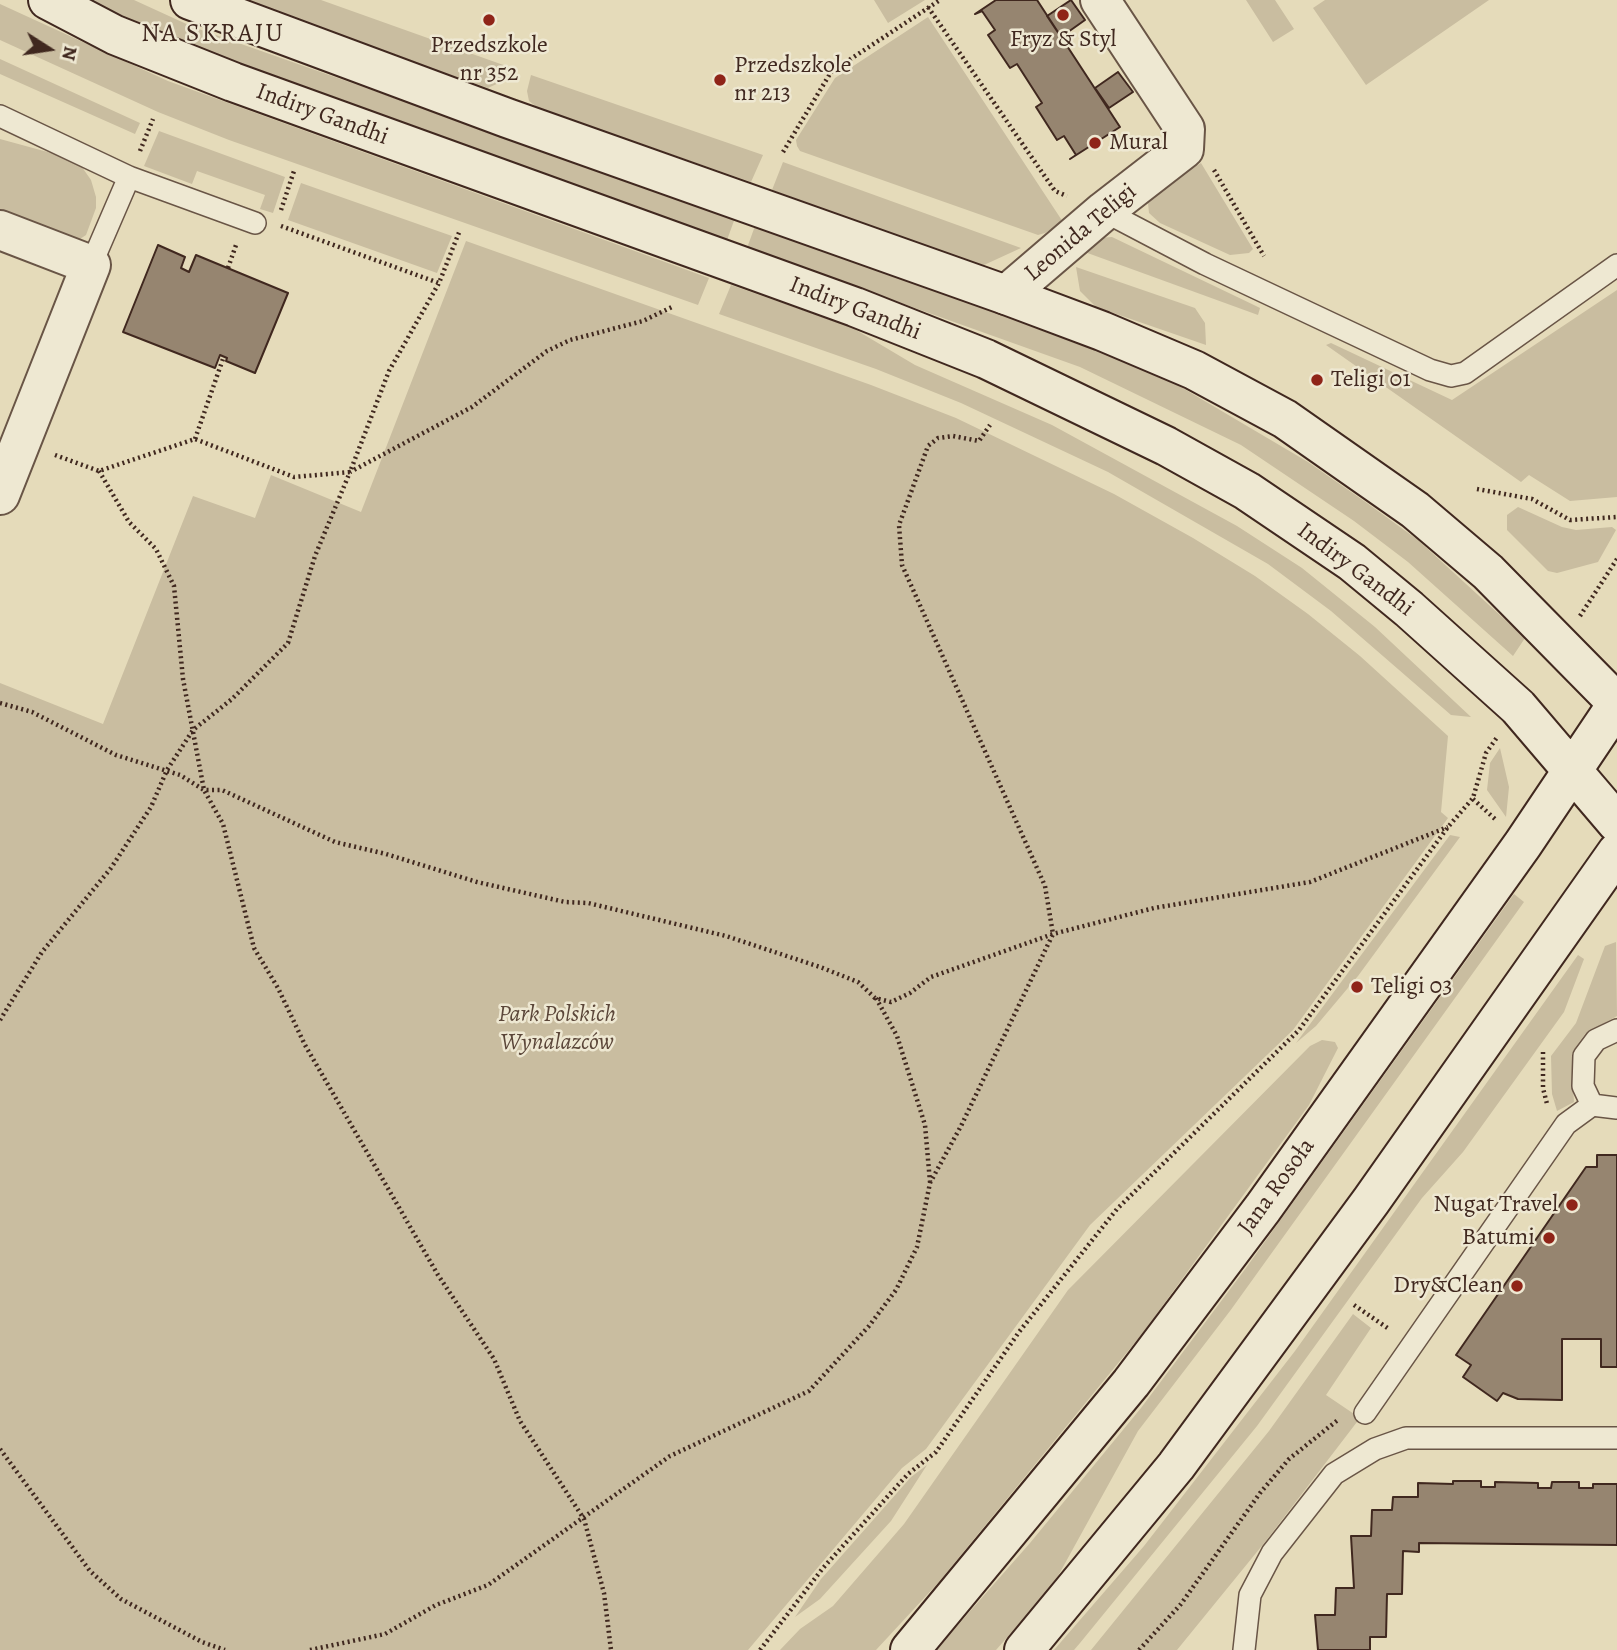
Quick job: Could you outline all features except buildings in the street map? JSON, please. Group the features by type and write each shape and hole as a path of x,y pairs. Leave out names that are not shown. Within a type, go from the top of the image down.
{"street":[{"name":"Indiry Gandhi","path":"48,0 116,35 233,82 855,307 986,359 1115,420 1247,491 1352,562 1510,700 1574,770 1617,824"},
{"path":"190,0 520,122 1006,295 1102,331 1194,370 1285,419 1415,510 1488,572 1617,704"},
{"path":"1100,0 1185,129 1186,141"},
{"name":"Leonida Teligi","path":"1006,295 1104,211 1180,154 1186,141"},
{"path":"0,230 91,265 0,495"},
{"name":"Jana Rosoła","path":"910,1650 1131,1383 1271,1197 1574,770 1617,704"},
{"path":"1024,1650 1176,1466 1371,1201 1617,852"}],"lane":[{"path":"0,116 129,177 255,223"},
{"path":"91,265 129,177"},
{"path":"1104,211 1205,264 1430,370 1451,376 1465,373 1617,265"},
{"path":"1592,1105 1583,1086 1584,1056 1596,1040 1617,1030"},
{"path":"1365,1413 1566,1124 1592,1105 1617,1108"},
{"path":"1244,1650 1251,1595 1272,1553 1334,1474 1375,1449 1406,1438 1617,1438"}],"path":[{"path":"783,152 831,72 940,0"},
{"path":"928,7 1055,191 1104,211"},
{"path":"129,177 153,120"},
{"path":"1186,141 1200,146 1264,256"},
{"path":"280,211 294,171"},
{"path":"281,226 439,283"},
{"path":"0,1020 42,952 111,867 151,807 167,770 193,730 232,699 288,643 315,556 389,371 439,283 460,230"},
{"path":"228,268 235,250"},
{"path":"47,452 99,471 195,439 294,477 350,472 472,407 547,351 570,340 643,321 674,306"},
{"path":"195,439 224,356"},
{"path":"930,1182 961,1126 1053,934 1045,886 902,565 899,525 928,446 938,438 953,436 979,441 990,425"},
{"path":"99,471 129,522 156,550 174,586 183,679 204,790 223,824 254,948 278,988 305,1045 438,1275 494,1359 520,1421 584,1519 604,1593 611,1650"},
{"path":"1477,489 1532,499 1570,520 1617,517"},
{"path":"1583,611 1617,559"},
{"path":"0,703 32,712 116,755 167,770 204,790 222,790 335,842 386,854 477,882 565,902 588,903 726,936 858,982 875,998 897,1036 925,1125 930,1182 917,1247 896,1290 809,1391 670,1456 488,1586 436,1605 385,1634 310,1650"},
{"path":"760,1650 840,1549 908,1474 936,1452 1019,1332 1117,1209 1299,1030 1448,827 1473,798 1480,769 1496,738"},
{"path":"1473,798 1504,827"},
{"path":"875,998 891,1002 910,993 930,977 1053,934 1154,908 1310,882 1448,827"},
{"path":"1543,1052 1543,1088 1548,1110 1566,1124"},
{"path":"1354,1305 1413,1345"},
{"path":"1139,1650 1181,1604 1289,1459 1331,1423 1353,1412 1365,1413"},
{"path":"0,1449 90,1571 121,1599 202,1642 225,1650"}],"green space":[{"path":"85,0 134,0 193,27 735,218 727,240 194,52"},
{"path":"232,0 321,0 509,67 505,80 488,88"},
{"path":"874,0 925,0 888,23"},
{"path":"1246,0 1275,0 1294,29 1273,42"},
{"path":"1325,0 1489,0 1366,85 1313,8"},
{"path":"0,4 168,81 709,278 698,305 229,140 158,112 0,40"},
{"path":"928,17 1063,222 1045,233 1038,235 800,151 797,146 796,140 835,78"},
{"path":"0,59 140,123 135,134 0,74"},
{"path":"531,75 763,155 751,182 538,108 529,101 527,91"},
{"path":"159,131 285,177 273,213 260,209 265,195 197,171 192,184 144,166"},
{"path":"0,139 77,160 91,180 96,197 96,208 86,235 80,239 63,240 0,216"},
{"path":"783,162 1021,248 984,265 970,263 772,190"},
{"path":"1201,163 1253,249 1249,253 1230,255 1160,223 1149,213 1148,203 1152,192"},
{"path":"301,183 452,236 437,273 288,220"},
{"path":"755,226 1038,327 1164,377 1308,462 1367,503 1418,540 1525,638 1513,656 1408,562 1354,521 1241,445 1080,367 747,248"},
{"path":"1112,237 1260,308 1258,315 1082,251 1099,238"},
{"name":"Park Polskich Wynalazców","path":"466,241 871,385 956,418 1114,494 1193,538 1255,576 1308,614 1360,656 1448,736 1441,812 1448,818 1293,1030 1090,1225 926,1449 902,1468 748,1650 0,1650 0,683 103,724 193,496 255,518 271,475 361,512"},
{"path":"1076,267 1195,308 1205,323 1206,345 1096,307 1080,291"},
{"path":"731,285 851,327 915,365 1052,425 1237,526 1302,568 1375,627 1471,717 1451,715 1331,611 1268,564 1108,472 961,403 876,369 719,314"},
{"path":"1617,290 1617,497 1570,501 1529,475 1521,482 1326,345 1331,343 1452,400"},
{"path":"1518,507 1562,527 1576,530 1612,527 1616,530 1598,562 1557,573 1548,571 1507,530 1507,515"},
{"path":"1500,748 1509,787 1506,817 1487,790 1490,763"},
{"path":"1450,835 1460,837 1358,976 1316,1026 1296,1043"},
{"path":"1514,894 1524,902 1230,1311 1138,1431 1058,1576 1040,1600 996,1650 936,1650 1030,1543 1141,1408 1246,1268"},
{"path":"1616,942 1617,1016 1585,1034 1575,1048 1572,1071 1574,1102 1557,1111 1552,1094 1551,1056 1576,1023 1605,946"},
{"path":"1578,955 1584,959 1564,1012 1463,1152 1422,1198 1257,1426 1074,1650 1054,1650 1144,1546 1295,1351"},
{"path":"1322,1040 1335,1042 1338,1048 1309,1105 1142,1334 938,1583 876,1650 780,1650 800,1629 833,1606 904,1524 1068,1290 1310,1046"},
{"path":"1353,1314 1371,1328 1326,1395 1360,1418 1265,1542 1177,1650 1091,1650 1269,1431"},
{"path":"927,1465 891,1521 820,1599 795,1617 821,1579 911,1477"}],"place":[{"name":"Fryz & Styl","path":"1063,15"},
{"name":"Przedszkole nr 352","path":"489,20"},
{"name":"Przedszkole nr 213","path":"720,80"},
{"name":"Mural","path":"1095,143"},
{"name":"Teligi 01","path":"1317,380"},
{"name":"Teligi 03","path":"1357,987"},
{"name":"Nugat Travel","path":"1572,1205"},
{"name":"Batumi","path":"1549,1238"},
{"name":"Dry&Clean","path":"1517,1286"}],"district":[{"name":"NA SKRAJU","path":"213,35"}]}
